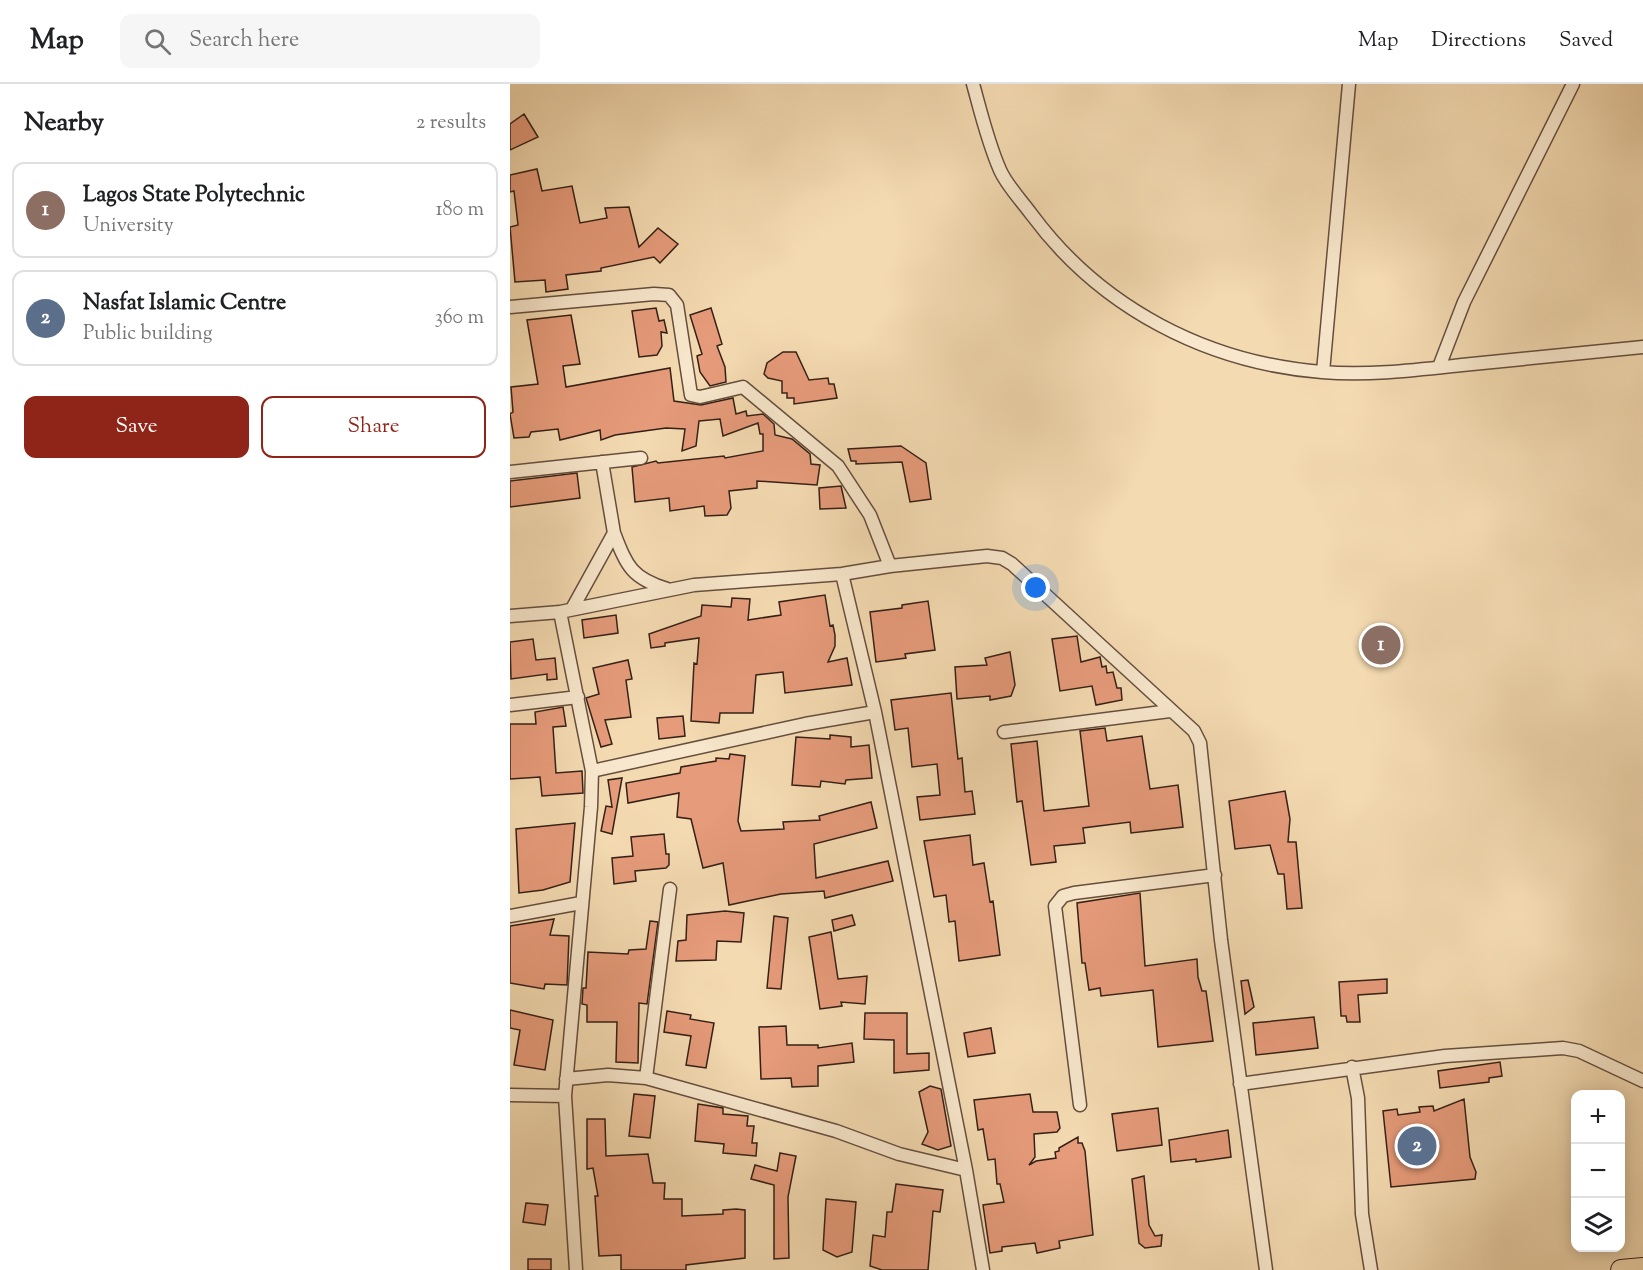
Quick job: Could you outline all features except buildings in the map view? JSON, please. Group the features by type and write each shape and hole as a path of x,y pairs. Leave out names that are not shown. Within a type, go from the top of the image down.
{"main road":[{"path":"1621,1270 1643,1268"}],"street":[{"path":"973,84 1001,172 1042,228 1077,267 1116,299 1162,327 1205,346 1255,364 1323,372 1439,367 1643,346"},
{"path":"1323,372 1349,84"},
{"path":"1439,367 1464,302 1573,84"},
{"path":"510,307 654,294 669,295 677,305 691,394 695,398 700,398 743,387 808,439 838,466 870,515 891,566"},
{"path":"510,472 641,458"},
{"path":"602,462 614,533 631,572 646,582 668,589"},
{"path":"576,1270 565,1096 580,903 591,807 592,771 578,696 566,610 614,533"},
{"path":"510,616 566,610 668,589 747,579 842,574 891,566 987,556 1002,558 1012,564 1194,731 1200,743 1240,1084 1266,1270"},
{"path":"842,574 875,712 966,1170 983,1270"},
{"path":"510,705 578,696"},
{"path":"1004,732 1170,711"},
{"path":"592,771 805,724 875,712"},
{"path":"1080,1105 1055,906 1063,896 1074,893 1215,875"},
{"path":"646,1078 670,889"},
{"path":"510,916 580,903"},
{"path":"1240,1084 1352,1067 1509,1050 1563,1048 1579,1051 1643,1080"},
{"path":"1352,1067 1359,1098 1362,1214 1371,1270"},
{"path":"566,1079 608,1075 646,1078 836,1131 931,1163 966,1170"},
{"path":"510,1095 565,1096"}],"place":[{"name":"Lagos State Polytechnic","path":"1381,645"},
{"name":"Nasfat Islamic Centre","path":"1417,1146"}]}
